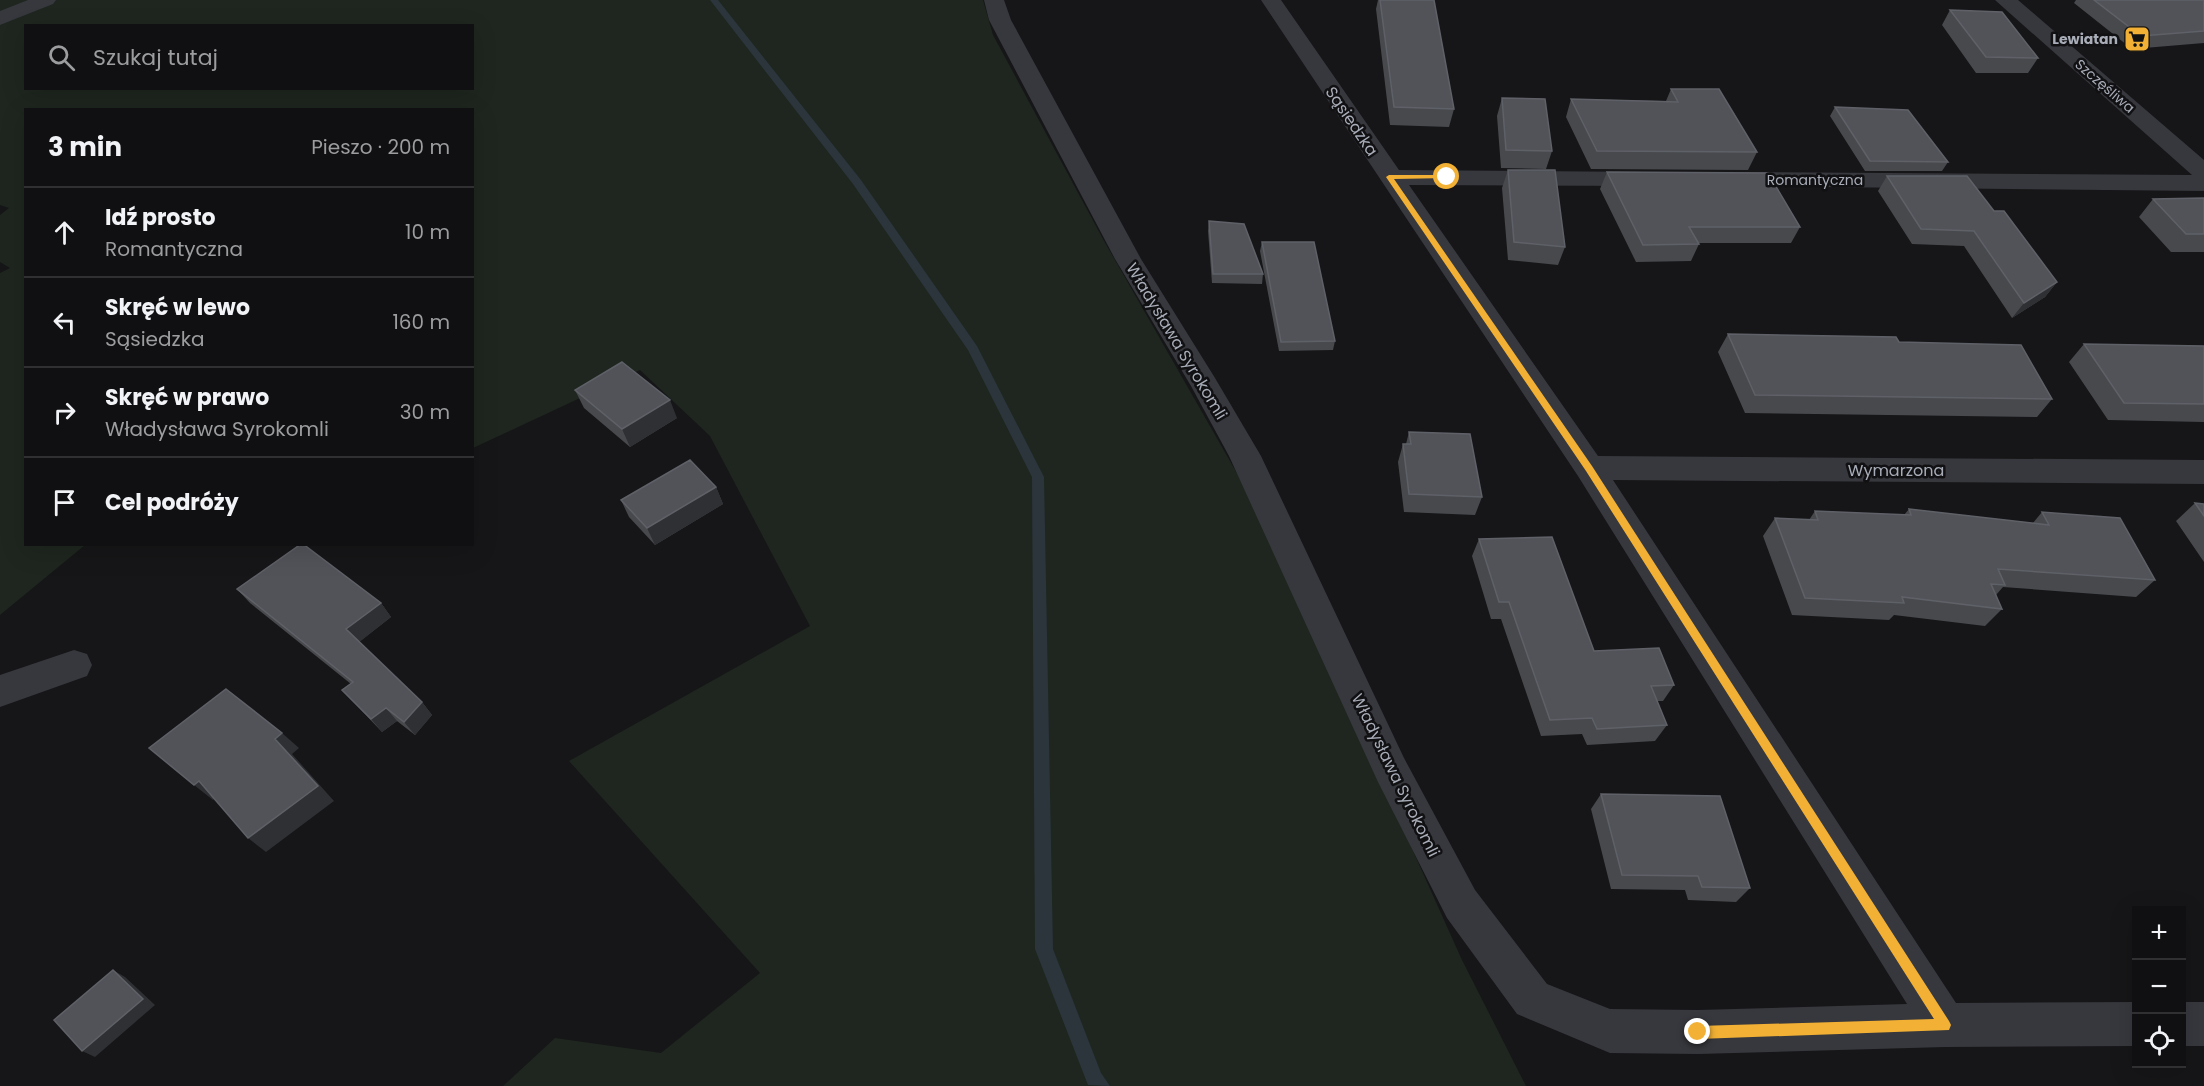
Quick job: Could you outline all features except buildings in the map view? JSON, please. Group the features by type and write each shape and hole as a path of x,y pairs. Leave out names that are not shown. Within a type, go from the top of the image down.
{"street":[{"path":"0,20 46,0"},
{"name":"Władysława Syrokomli","path":"994,0 1000,20 1128,259 1205,385 1245,456 1391,770 1461,904 1532,999 1610,1030 1698,1032 1945,1025 2132,1024"},
{"name":"Sąsiedzka","path":"1270,0 1589,468 1945,1025"},
{"name":"Szczęśliwa","path":"2005,0 2204,173"},
{"path":"1389,177 1671,179"},
{"name":"Romantyczna","path":"1707,179 2204,183"},
{"name":"Wymarzona","path":"1589,468 2204,472"},
{"path":"0,691 74,665"},
{"path":"2186,1024 2204,1024"}],"shaded area":[{"path":"0,0 983,0 993,35 1103,239 1266,524 1462,960 1526,1086 503,1086 555,1038 661,1053 760,973 569,761 810,626 710,436 640,370 474,448 474,108 24,108 24,546 84,546 0,615 0,273 10,268 0,262 0,215 9,208 0,205"}],"waterway":[{"path":"714,0 857,182 973,349 1038,477 1044,949 1094,1079 1101,1086"}],"place":[{"name":"Lewiatan","path":"2137,39"}],"route":[{"path":"1447,177 1389,177 1589,468 1945,1025 1698,1032"}]}
